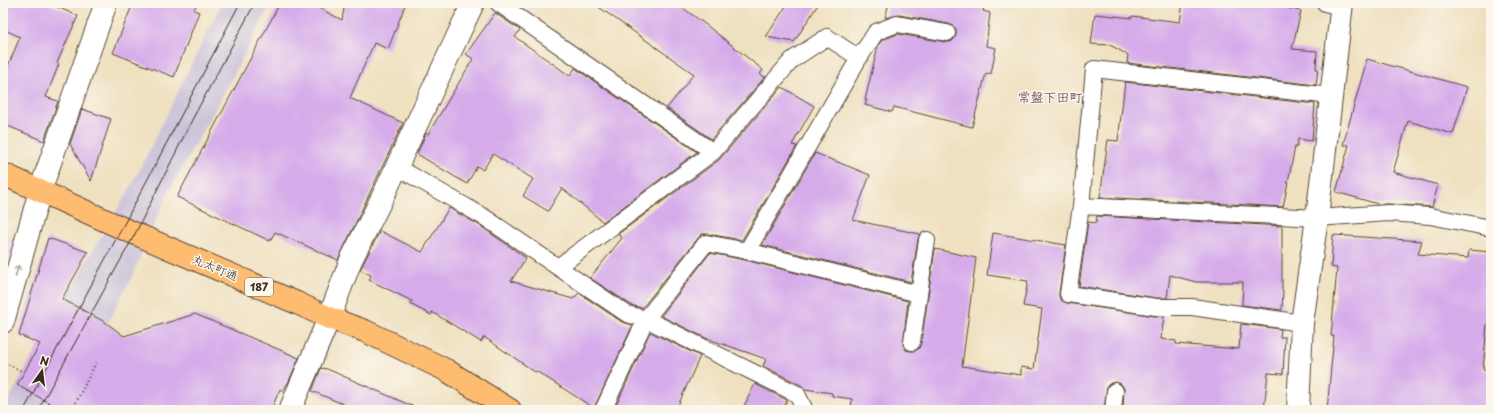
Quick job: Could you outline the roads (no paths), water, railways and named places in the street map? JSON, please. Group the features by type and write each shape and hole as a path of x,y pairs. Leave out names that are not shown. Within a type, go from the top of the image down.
{"main road":[{"name":"丸太町通","path":"3,174 122,228 329,318 365,332 446,370 510,410"}],"street":[{"path":"290,410 329,318 351,260 397,167 473,3"},
{"path":"3,322 40,191 101,4"},
{"path":"1298,410 1302,323 1317,218 1331,96 1336,4"}],"lane":[{"path":"498,3 713,152"},
{"path":"747,251 859,58 876,32 897,24 947,33"},
{"path":"558,267 713,152 792,60 827,38 859,58"},
{"path":"1302,323 1192,307 1156,307 1068,294 1081,206 1094,69 1331,96"},
{"path":"397,167 484,217 627,314 646,319 797,394 805,410"},
{"path":"1081,206 1317,218 1388,213 1430,216 1491,228"},
{"path":"912,342 927,240"},
{"path":"603,410 646,319 706,243 747,251 919,294"},
{"path":"1113,410 1115,391"}],"tram line":[{"path":"24,410 122,228 240,3"},
{"path":"38,410 135,234 193,118 255,3"}],"district":[{"name":"常盤下田町","path":"1050,97"}]}
